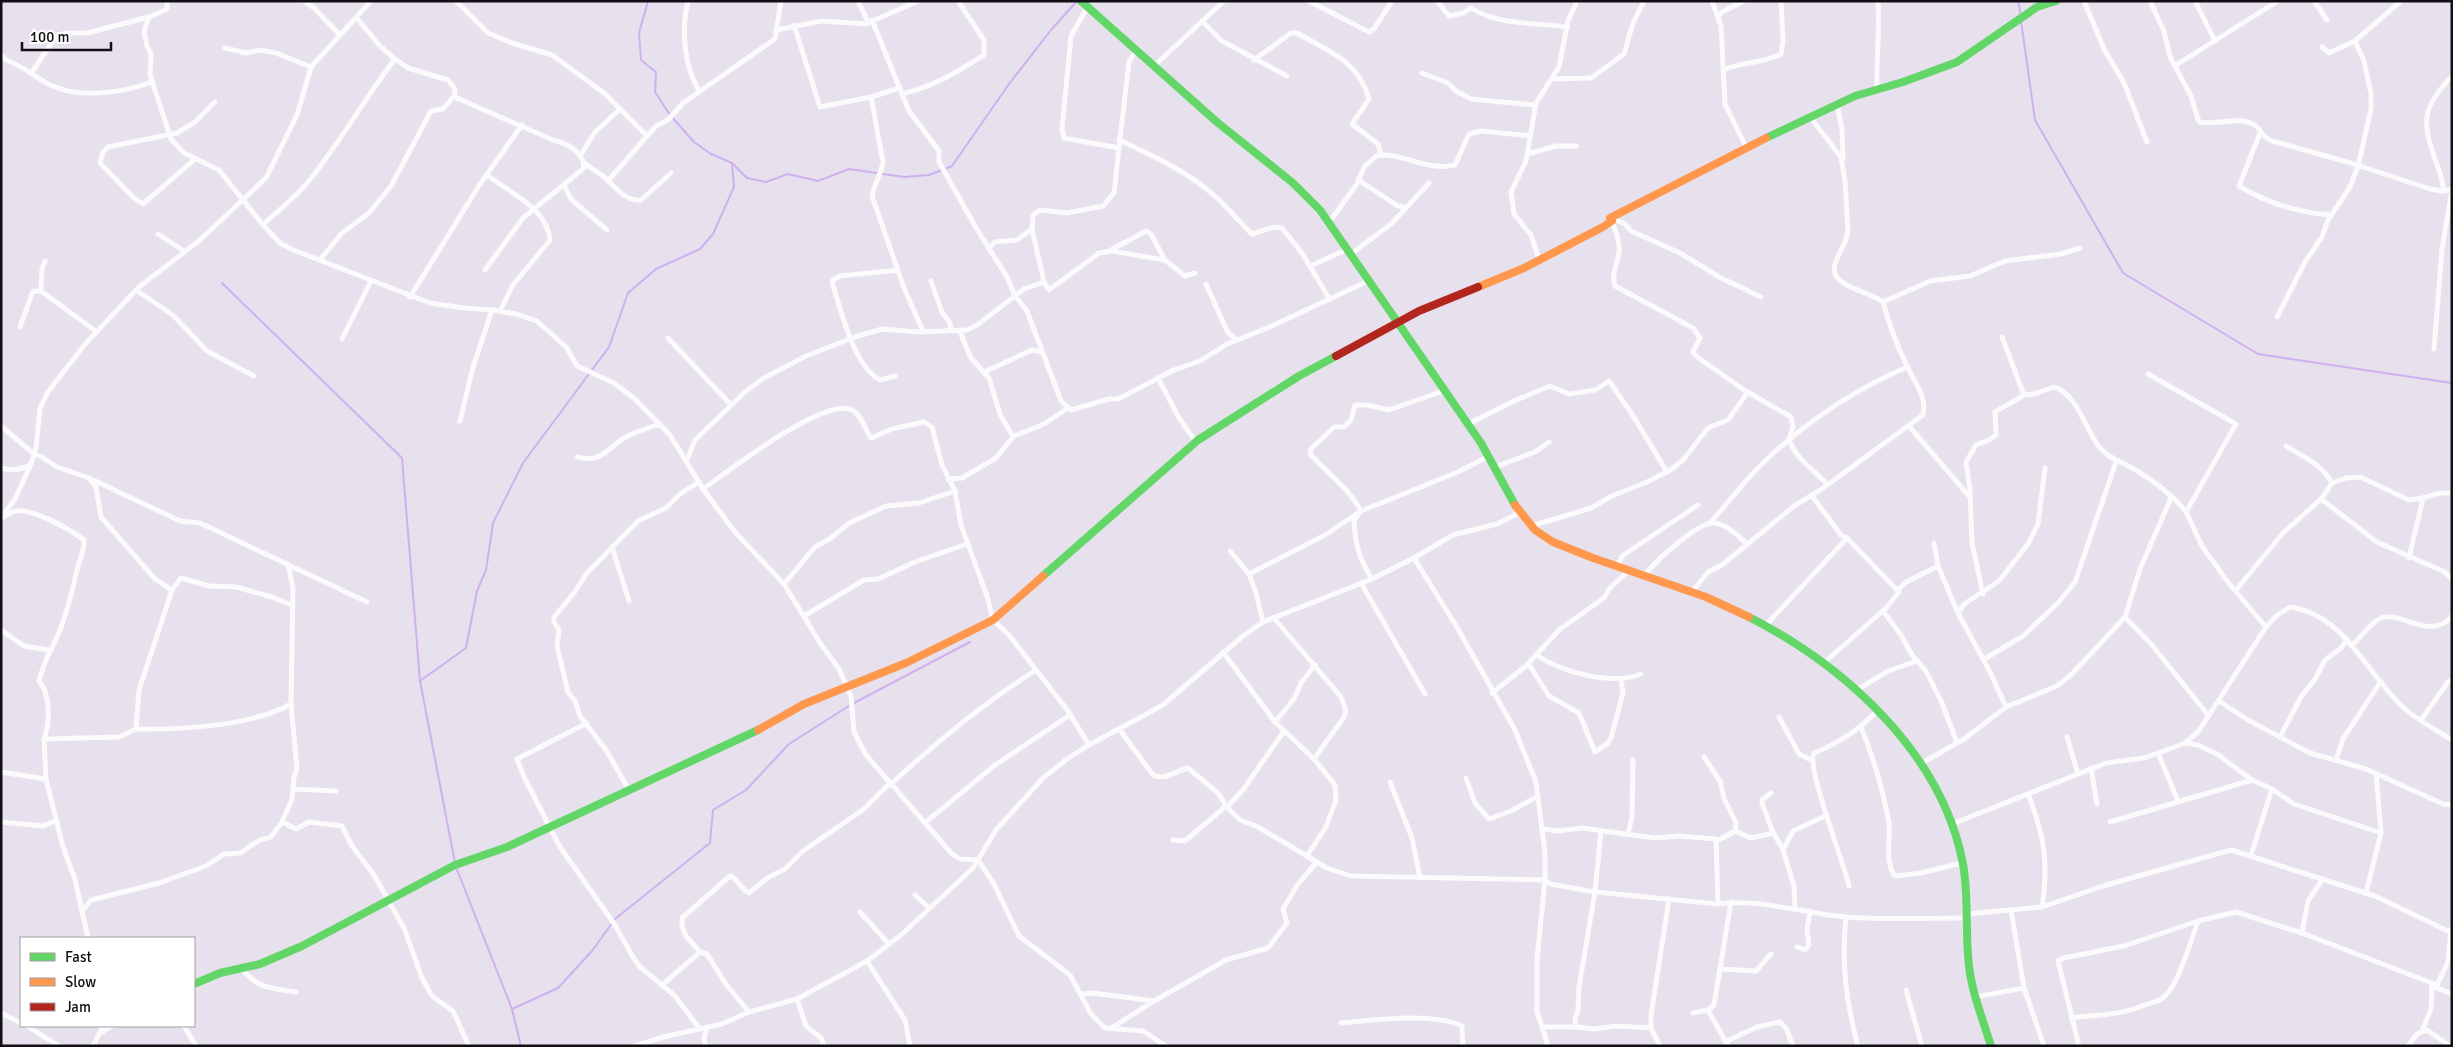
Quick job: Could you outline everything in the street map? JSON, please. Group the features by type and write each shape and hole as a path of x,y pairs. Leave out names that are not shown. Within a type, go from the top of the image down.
{"street":[{"path":"32,72 54,38 64,33 87,34 149,17 166,9 167,1"},
{"path":"304,1 314,8 340,34"},
{"path":"1,518 16,498 31,464 40,408 48,392 97,332 136,290 200,240 266,178 297,115 311,67 371,1"},
{"path":"456,1 488,33 552,56 604,93 647,136"},
{"path":"688,1 686,59 691,78 699,92"},
{"path":"608,181 656,126 668,120 677,108 775,39 781,1"},
{"path":"858,1 870,21 915,121 935,144 939,151 938,162 1007,277 1015,296 1027,312 1061,400 1071,410 1108,399 1118,399 1158,378 1200,361 1236,340 1272,326 1370,280"},
{"path":"776,30 822,21 870,21 918,1"},
{"path":"794,25 820,107 934,85 984,55 984,40 958,1"},
{"path":"1154,66 1224,1"},
{"path":"1309,1 1369,32 1374,29 1392,1"},
{"path":"1437,1 1449,16 1463,13 1471,8 1494,20 1568,27"},
{"path":"1540,259 1531,235 1516,219 1510,196 1524,167 1535,105 1552,79 1561,59 1570,14 1576,1"},
{"path":"1552,79 1591,78 1608,64 1619,58 1628,46 1633,23 1644,1"},
{"path":"1712,1 1718,17 1725,104 1746,147"},
{"path":"1718,17 1722,12 1744,1"},
{"path":"1723,70 1730,67 1758,63 1781,54 1783,41 1781,1"},
{"path":"1877,88 1876,57 1880,28 1878,1"},
{"path":"195,984 220,973 260,964 302,946 455,865 507,847 755,732 804,704 906,663 993,620 1196,442 1299,376 1400,323 1419,311 1524,268 1658,192 1692,177 1746,147 1810,116 1877,88 1903,82 1958,62 2037,7 2056,1"},
{"path":"2084,1 2104,49 2124,83 2148,142"},
{"path":"2150,1 2164,30 2168,51 2191,96 2199,122 2233,121 2248,123 2255,126 2260,133 2272,141 2402,181 2443,191 2452,190 2442,249 2434,350"},
{"path":"2195,1 2214,41"},
{"path":"2176,65 2278,1"},
{"path":"2314,1 2327,20"},
{"path":"2322,47 2329,54 2355,41 2401,1"},
{"path":"1119,148 1069,141 1062,135 1071,36 1084,3 1222,126 1292,180 1330,221 1446,390 1489,456 1520,512 1531,526 1552,542 1617,568 1692,592 1727,606 1765,626 1825,662 1910,746 1922,763 1952,824 1962,863 1969,966 1975,997 1990,1046"},
{"path":"149,17 144,31 151,54 152,82 170,135 179,148 195,159 219,170 242,201 280,242 410,297 464,308 500,311 537,321 567,348 577,366 614,383 635,398 660,424 688,461 703,489 735,532 784,584 848,687 852,724 857,741 890,784 926,822 952,854 960,859 978,860"},
{"path":"320,260 342,233 369,212 391,186 431,111 443,109 454,96 455,89 448,80 408,68 380,46 356,17"},
{"path":"1202,21 1222,41 1254,60 1287,76"},
{"path":"1254,60 1291,33 1297,33 1332,51 1355,71 1366,88 1369,98 1352,124 1378,144 1381,154"},
{"path":"2276,317 2304,262 2322,237 2332,215 2350,187 2358,166 2371,108 2364,61 2355,41"},
{"path":"225,48 246,53 260,50 276,53 311,67"},
{"path":"1136,50 1129,62 1119,140 1117,177 1114,193 1110,200 1103,206 1067,213 1044,210 1033,215 1032,229 1044,282 1049,290 1099,253 1111,250 1146,231 1150,234 1165,260 1185,276 1195,273"},
{"path":"1,54 6,60 63,90 93,92 129,89 152,82"},
{"path":"263,225 306,184 338,142 368,94 395,59"},
{"path":"1422,73 1448,83 1456,91 1470,98 1535,105"},
{"path":"2443,191 2440,174 2427,135 2426,116 2434,96 2452,76"},
{"path":"454,96 553,140 566,143 580,156 584,163 627,198 635,201 641,200 654,190 671,173"},
{"path":"871,97 883,162 882,171 874,183 872,196 898,270 923,332"},
{"path":"195,159 143,204 134,198 100,163 102,152 108,147 170,135 195,122 215,102"},
{"path":"1692,592 1708,572 1722,565 1794,506 1812,496 1923,415 1925,408 1920,391 1907,367 1883,302 1871,294 1842,284 1834,270 1846,242 1848,231 1842,129 1837,104"},
{"path":"580,156 595,132 620,109"},
{"path":"1810,116 1836,148 1843,162"},
{"path":"410,297 440,246 522,126"},
{"path":"1330,221 1358,180 1364,167 1376,156 1381,154 1423,165 1448,166 1455,165 1469,134 1481,131 1530,136"},
{"path":"2260,133 2239,186 2281,206 2332,215"},
{"path":"1119,140 1154,156 1198,183 1216,197 1252,234 1274,227 1282,228 1310,266 1329,298"},
{"path":"1527,154 1556,146 1576,146"},
{"path":"485,270 523,218 541,202 548,200 584,168 584,163"},
{"path":"487,175 519,199 535,207 549,229 550,240 513,285 500,311"},
{"path":"1358,180 1398,206 1406,207"},
{"path":"1310,266 1350,252 1391,224 1429,183"},
{"path":"564,185 570,199 607,230"},
{"path":"1611,219 1624,224 1631,231 1680,253 1721,278 1761,297"},
{"path":"1611,219 1619,241 1616,266 1612,277 1615,286 1693,328 1700,338 1693,352 1748,392 1791,417 1793,427 1789,440 1797,458 1814,470 1827,484"},
{"path":"988,248 994,242 1017,240 1032,229"},
{"path":"158,234 184,251"},
{"path":"1883,302 1930,281 1970,276 2005,261 2061,254 2080,248"},
{"path":"1111,250 1165,260"},
{"path":"40,291 42,269 45,261"},
{"path":"895,376 880,380 871,375 850,339 833,280 840,276 898,270"},
{"path":"342,339 372,280"},
{"path":"931,281 942,312 950,323 951,329"},
{"path":"688,461 687,457 695,440 731,405 764,378 806,356 882,329 923,332 959,330 977,326 1024,289 1044,282"},
{"path":"1206,284 1228,334 1236,340"},
{"path":"136,290 174,316 207,351 254,376"},
{"path":"20,327 33,291 40,291 97,332"},
{"path":"460,421 473,367 492,310"},
{"path":"959,330 971,358 989,378 1000,414 1012,437"},
{"path":"2002,337 2024,395"},
{"path":"668,338 731,405"},
{"path":"984,372 1032,350 1042,352"},
{"path":"1710,524 1764,461 1789,440 1834,405 1873,382 1907,367"},
{"path":"2148,374 2236,424 2186,512"},
{"path":"1158,378 1179,418 1196,442"},
{"path":"1468,424 1514,401 1550,386 1569,394 1595,390 1609,381 1632,414 1667,472"},
{"path":"1983,594 1972,543 1966,462 1968,455 1979,442 1990,440 1996,435 1995,416 1997,410 2008,406 2024,395 2034,394 2054,387 2062,390 2079,412 2100,448 2116,462 2138,471 2186,512 2198,539 2226,581 2236,590 2266,627"},
{"path":"1361,511 1329,472 1310,454 1311,449 1334,427 1344,427 1351,420 1355,405 1367,405 1389,410 1446,390"},
{"path":"1531,526 1591,508 1612,496 1667,472 1684,459 1708,428 1728,420 1748,392"},
{"path":"948,479 962,478 996,458 1012,437 1044,424 1068,408"},
{"path":"703,489 788,431 816,416 848,409 859,416 871,438 892,429 924,422 929,424 932,427 948,479 955,491 967,544 988,599 993,620 1009,635 1090,744"},
{"path":"577,457 584,459 598,457 609,452 630,434 660,424"},
{"path":"1,426 34,454 57,467 89,478 180,521 200,523 367,602"},
{"path":"1909,426 1970,497"},
{"path":"1495,467 1535,452 1549,442"},
{"path":"2286,446 2329,476 2332,483"},
{"path":"1249,574 1325,535 1361,511 1458,472 1489,456"},
{"path":"1983,660 2023,636 2058,603 2075,582 2116,462"},
{"path":"1,468 11,470 23,469 31,464"},
{"path":"1958,613 1964,604 1995,585 2013,566 2035,531 2038,524 2045,468"},
{"path":"2236,590 2290,526 2321,499 2332,483 2346,478 2360,477 2406,499 2423,498 2440,493 2452,493"},
{"path":"89,478 96,487 100,517 155,579 172,590"},
{"path":"629,790 568,692 556,646 559,630 554,622 554,617 574,593 587,573 638,521 666,508 680,494 699,482"},
{"path":"784,584 815,547 831,538 849,523 886,506 919,503 955,491"},
{"path":"1812,496 1841,535 1847,538 1898,590"},
{"path":"1922,763 1957,743 2006,707 2057,686 2125,617 2140,569 2171,498"},
{"path":"2409,558 2423,498"},
{"path":"2321,499 2377,542 2409,558 2445,572 2452,580"},
{"path":"1617,568 1622,556 1698,505"},
{"path":"1,518 18,511 61,524 84,540 85,548 79,560 74,587 42,666 39,680 46,689 47,701 48,728 44,740 46,778 88,937"},
{"path":"1361,511 1354,520 1355,542 1361,563 1372,579"},
{"path":"635,1046 662,1037 722,1024 749,1012 797,999 867,961 889,944 973,868 996,830 1014,808 1055,768 1090,744 1120,730 1163,705 1223,652 1263,622 1372,579 1414,558 1453,535 1497,524 1520,512"},
{"path":"1644,577 1666,554 1703,525 1714,523 1728,529 1747,544"},
{"path":"1765,626 1847,538"},
{"path":"1934,543 1938,566 1958,613 2006,707"},
{"path":"804,616 864,580 878,579 915,562 967,544"},
{"path":"612,547 629,601"},
{"path":"1230,551 1249,574 1263,622"},
{"path":"1414,558 1458,629 1519,739 1536,782 1543,829 1547,882 1543,888 1537,966 1537,1012 1544,1026 1547,1042 1545,1046"},
{"path":"82,911 91,900 159,883 206,866 224,854 240,853 260,840 271,837 282,822 292,799 297,769 291,704 293,588 288,564"},
{"path":"1825,662 1883,612 1906,582 1938,566"},
{"path":"1492,693 1528,663 1560,628 1604,598 1610,588 1628,571"},
{"path":"136,729 139,690 172,590 181,578 209,586 236,588 272,596 292,605"},
{"path":"1361,583 1426,694"},
{"path":"1952,824 2091,768 2106,763 2144,758 2185,743 2198,732 2219,701 2235,672 2254,649 2266,627 2284,610 2290,607 2314,614 2332,625 2352,645 2404,708 2452,740"},
{"path":"1883,612 1894,624 1917,661 1926,671 1942,703 1957,743"},
{"path":"2352,645 2375,622 2384,617 2426,626 2447,622 2452,616"},
{"path":"2125,617 2152,644 2209,716"},
{"path":"1274,618 1341,696 1346,711 1344,717 1314,759"},
{"path":"2447,622 2452,627"},
{"path":"1,630 24,646 50,650"},
{"path":"2280,737 2302,695 2314,681 2325,660 2342,647 2346,639"},
{"path":"1223,652 1275,722 1314,759 1335,785 1336,800 1323,834 1307,856"},
{"path":"1536,655 1562,668 1621,680 1641,674"},
{"path":"1855,691 1888,671 1917,661"},
{"path":"1528,663 1549,696 1579,713 1595,752 1608,743 1611,738 1623,693 1621,680"},
{"path":"1275,722 1294,699 1301,683 1315,665"},
{"path":"749,1012 725,984 707,954 700,952 683,931 682,918 730,876 734,876 743,890 749,893 767,878 785,869 803,851 864,809 918,759 983,707 1036,670"},
{"path":"2420,720 2452,679"},
{"path":"2336,760 2343,739 2381,681"},
{"path":"2219,701 2310,753 2376,773 2444,804 2452,805"},
{"path":"44,740 119,737 136,729 163,730 230,723 279,711 291,704"},
{"path":"1849,886 1812,760 1814,753 1843,740 1861,728 1876,711"},
{"path":"926,822 995,765 1070,715"},
{"path":"1780,717 1799,754 1812,760"},
{"path":"587,723 517,759 539,807 566,856 613,922 636,962 674,995 700,1029"},
{"path":"1861,728 1882,787 1889,825 1891,868 1895,876 1914,874 1962,863"},
{"path":"1120,730 1152,775 1164,778 1188,768 1218,794 1240,820 1258,827 1338,873 1350,876 1547,882 1594,892 1718,904 1731,902 1846,917 1967,916 2042,907 2103,886 2231,850 2366,893 2451,930 2450,956 2434,985 2431,1009 2422,1031 2408,1046"},
{"path":"1173,840 1186,841 1227,806 1243,790 1284,731"},
{"path":"2067,737 2078,774"},
{"path":"2185,743 2198,745 2217,754 2252,780 2272,789 2294,804 2380,833"},
{"path":"2158,754 2178,801"},
{"path":"1704,757 1720,781 1724,798 1736,823 1735,831"},
{"path":"1628,834 1632,808 1633,760"},
{"path":"2091,768 2096,804"},
{"path":"1,772 46,778"},
{"path":"2366,893 2380,833 2376,773"},
{"path":"1466,778 1475,803 1489,819 1538,796"},
{"path":"2110,822 2252,780"},
{"path":"1390,782 1412,838 1420,878"},
{"path":"293,789 336,791"},
{"path":"2251,855 2272,789"},
{"path":"1771,793 1762,800 1762,803 1776,839 1783,850 1794,886 1795,909"},
{"path":"2028,794 2040,824 2047,871 2042,907"},
{"path":"1783,850 1793,831 1827,815"},
{"path":"1,822 43,826 57,820"},
{"path":"282,822 296,829 309,822 342,826 352,846 390,901 404,928 422,978 432,996 453,1012 469,1046"},
{"path":"1543,829 1558,831 1582,828 1655,838 1679,836 1716,840 1735,831"},
{"path":"1576,1027 1575,1018 1578,1010 1579,987 1594,892 1601,831"},
{"path":"1735,831 1751,838 1774,833"},
{"path":"1776,839 1788,841"},
{"path":"1716,840 1718,904"},
{"path":"978,860 994,884 1018,936 1070,975 1082,994 1091,1014 1105,1028 1113,1027 1143,1031 1166,1046"},
{"path":"1113,1027 1226,960 1268,948 1288,923 1283,909 1298,884 1317,862"},
{"path":"2302,933 2308,901 2323,879"},
{"path":"915,895 929,908"},
{"path":"1660,1046 1651,1028 1651,1015 1669,899"},
{"path":"1692,1013 1708,1010 1714,1006 1731,902"},
{"path":"2011,910 2024,988 2044,1046"},
{"path":"1797,947 1805,950 1809,945 1807,929 1810,911"},
{"path":"860,912 889,944"},
{"path":"2080,1046 2071,1018 2058,961 2064,958 2124,946 2198,921 2236,912 2302,933 2434,985 2452,994"},
{"path":"1846,917 1843,940 1844,982 1858,1046"},
{"path":"2071,1018 2132,1011 2142,1006 2153,1004 2165,997 2181,969 2198,921"},
{"path":"662,985 700,952"},
{"path":"1721,969 1756,971 1770,954"},
{"path":"867,961 905,1020 910,1046"},
{"path":"241,967 253,982 261,986 296,992"},
{"path":"1975,997 2024,988"},
{"path":"1906,990 1922,1046"},
{"path":"1082,994 1093,993 1154,1002"},
{"path":"797,999 806,1026 821,1038 824,1046"},
{"path":"1708,1010 1727,1045"},
{"path":"1,1013 20,1022"},
{"path":"1341,1023 1396,1019 1452,1021 1462,1026 1463,1046"},
{"path":"1727,1045 1730,1039 1756,1027 1780,1022 1786,1028 1793,1046"},
{"path":"1544,1026 1595,1029 1615,1026 1651,1028"},
{"path":"29,1027 59,1046"},
{"path":"87,1046 94,1045 103,1027"},
{"path":"100,1034 110,1027"},
{"path":"185,1027 196,1046"},
{"path":"706,1046 704,1038 707,1027"},
{"path":"2422,1031 2427,1030 2450,1046"}],"waterway":[{"path":"648,1 639,33 641,60 656,72 655,92 670,115 694,142 711,154 732,163 747,178 766,182 788,174 818,181 849,169 904,177 929,175 952,166 1009,84 1051,30 1077,1"},
{"path":"2018,1 2021,16"},
{"path":"2021,21 2035,120 2123,273 2258,354 2452,383"},
{"path":"420,681 466,648 477,591 486,570 493,523 523,463 609,347 628,293 656,269 700,249 713,234 734,187 732,165"},
{"path":"222,283 402,458 420,681 455,863"},
{"path":"512,1009 558,988 592,951 615,919 710,843 713,810 746,790 789,744 852,704 970,642"},
{"path":"456,867 512,1009 521,1046"}],"traffic: fast":[{"path":"1081,1 1218,123 1293,183 1320,210 1481,443 1515,505"},
{"path":"1766,138 1855,96 1903,82 1957,62 2037,7 2056,1"},
{"path":"1043,576 1198,440 1299,376 1336,356"},
{"path":"1749,617 1785,637 1853,687 1884,717 1911,750 1934,785 1952,824 1963,864 1970,976 1991,1046"},
{"path":"195,984 220,973 260,964 302,946 455,865 507,847 758,730"}],"traffic: slow":[{"path":"1478,287 1524,268 1601,228 1612,221 1610,218 1766,138"},
{"path":"1515,505 1535,530 1553,542 1593,558 1706,597 1749,617"},
{"path":"758,730 804,704 906,663 993,620 1043,576"}],"traffic: jam":[{"path":"1336,356 1419,311 1478,287"}]}
